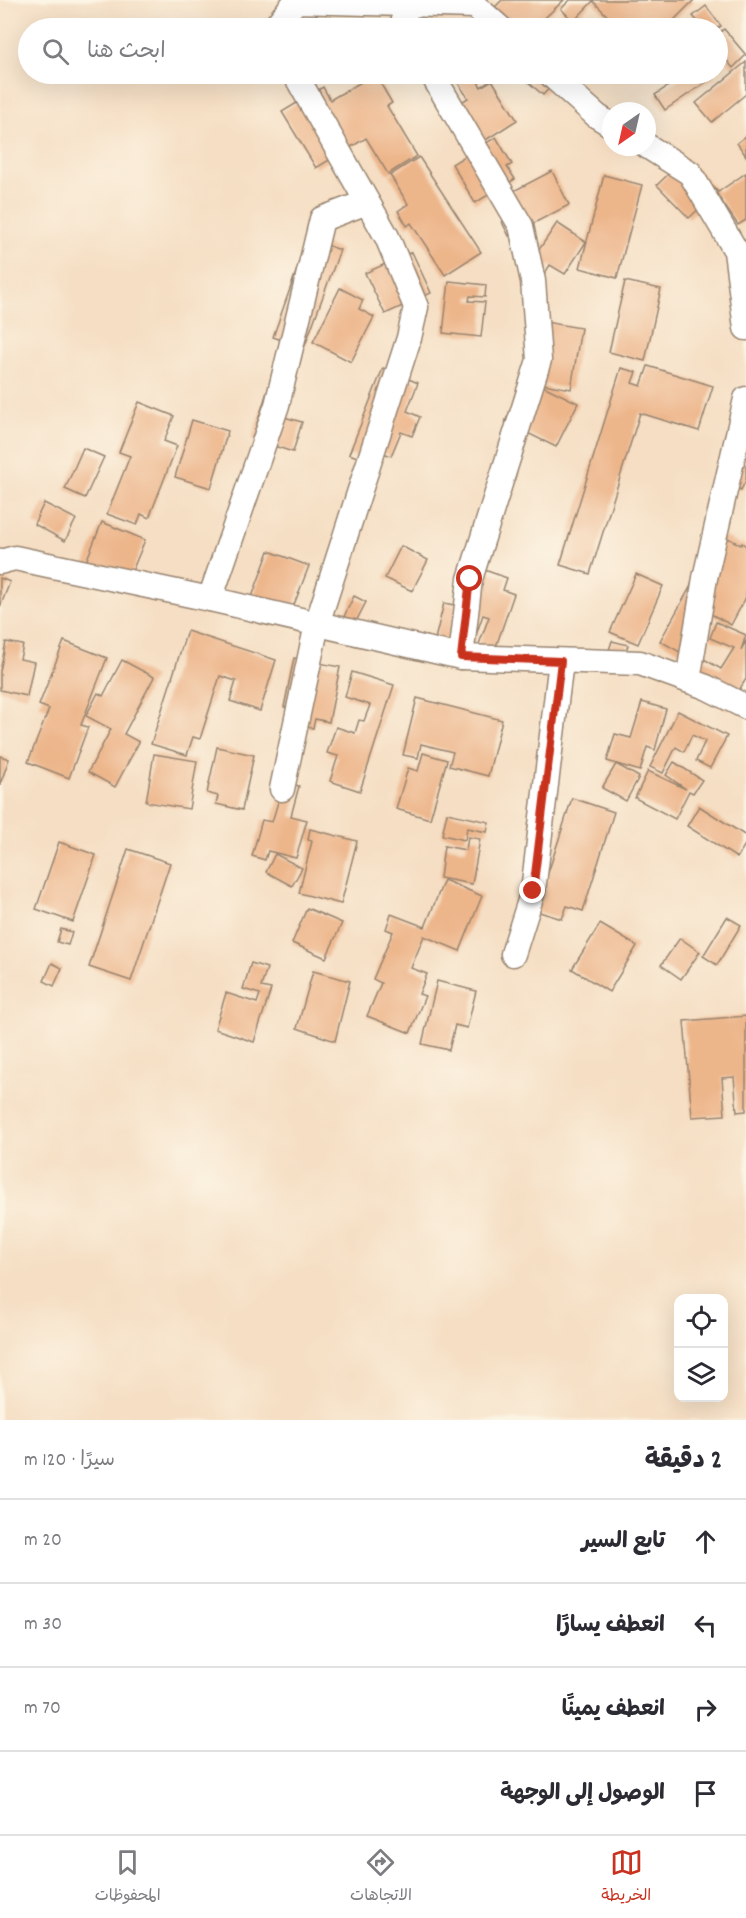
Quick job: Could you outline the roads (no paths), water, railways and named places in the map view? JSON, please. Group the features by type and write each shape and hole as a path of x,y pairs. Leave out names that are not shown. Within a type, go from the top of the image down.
{"street":[{"path":"282,18 296,1 475,6 489,18"},
{"path":"401,4 404,18"},
{"path":"282,789 317,624 409,338 416,307 387,237 301,84"},
{"path":"438,84 521,226 533,281 539,360 470,579 461,657"},
{"path":"561,84 602,119"},
{"path":"656,152 690,173 736,251 746,328"},
{"path":"210,599 277,405 322,219 367,202"},
{"path":"688,680 705,578 746,399"},
{"path":"0,562 15,558 210,599 461,657 640,663 688,680 746,707"},
{"path":"513,954 533,891 561,661"}]}
